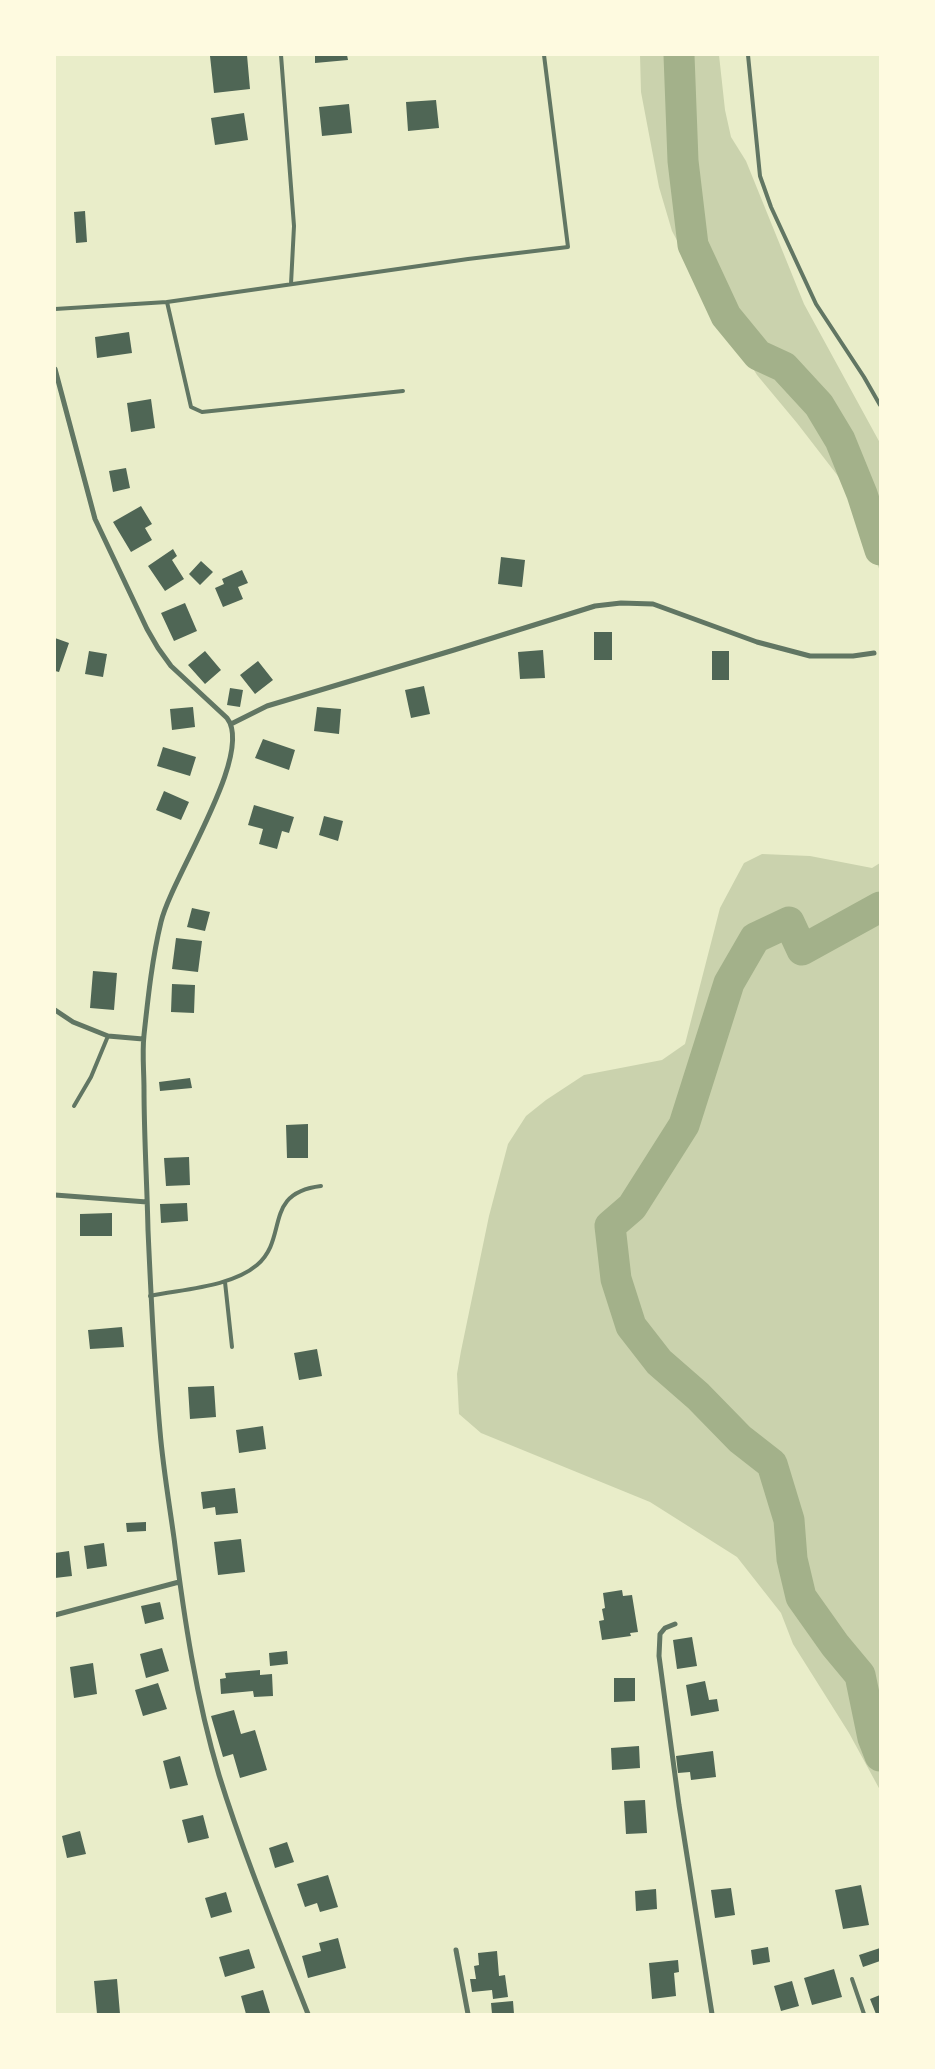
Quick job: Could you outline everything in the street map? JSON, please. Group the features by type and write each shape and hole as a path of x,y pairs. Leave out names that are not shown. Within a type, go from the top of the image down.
{"street":[{"path":"55,368 95,519 147,630 171,666 232,724 234,746 226,775 166,906 161,922 143,1039 150,1296 160,1432 179,1582 192,1658 219,1774 240,1837 308,2014"},
{"path":"232,724 267,706 595,606 621,603 653,604 757,642 810,656 853,656 874,653"},
{"path":"55,1010 73,1022 108,1036 143,1039"},
{"path":"55,1195 147,1202"},
{"path":"55,1615 179,1582"},
{"path":"676,1624 665,1628 660,1634 659,1656 679,1805 712,2014"},
{"path":"456,1950 468,2014"}],"lane":[{"path":"281,55 294,226 291,284"},
{"path":"55,309 167,302 468,259 568,247 544,55"},
{"path":"748,55 760,176 771,207 816,304 880,405"},
{"path":"167,302 191,407 202,412 403,391"},
{"path":"74,1106 90,1077 108,1036"},
{"path":"150,1296 225,1282 244,1274 257,1265 269,1252 281,1209 291,1196 304,1188 321,1186"},
{"path":"225,1282 232,1347"},
{"path":"852,1979 864,2014"}],"green space":[{"path":"640,55 719,55 725,110 731,137 746,161 804,304 880,443 880,571 848,489 757,375 698,280 672,231 659,187 641,92"},
{"path":"762,854 810,856 872,868 880,863 880,1790 849,1733 793,1644 781,1613 737,1557 650,1502 481,1433 459,1414 457,1374 461,1351 489,1216 508,1144 526,1116 546,1100 584,1075 662,1060 685,1044 720,908 744,863"}],"building":[{"path":"247,55 250,89 214,93 210,56"},
{"path":"315,55 347,55 348,60 315,63"},
{"path":"436,100 439,128 408,131 406,102"},
{"path":"349,104 352,133 322,136 319,107"},
{"path":"244,113 248,140 215,145 211,118"},
{"path":"85,211 87,242 76,243 74,212"},
{"path":"129,332 132,353 97,358 95,337"},
{"path":"151,399 155,428 131,432 127,403"},
{"path":"126,468 130,488 113,492 109,471"},
{"path":"141,506 152,524 145,528 152,540 131,552 113,522"},
{"path":"173,549 177,556 172,560 184,579 165,591 148,566"},
{"path":"501,557 525,560 522,587 498,584"},
{"path":"201,561 213,572 200,585 189,574"},
{"path":"242,570 248,583 238,587 243,599 223,607 215,588 224,584 222,579"},
{"path":"185,603 197,631 174,641 161,613"},
{"path":"594,632 612,632 612,660 594,660"},
{"path":"55,638 69,643 59,672 55,671"},
{"path":"543,650 545,678 520,679 518,652"},
{"path":"89,651 107,654 103,677 85,674"},
{"path":"205,651 221,670 205,684 188,665"},
{"path":"712,651 729,651 729,680 712,680"},
{"path":"258,661 273,680 255,694 240,675"},
{"path":"424,686 430,714 411,718 405,690"},
{"path":"230,688 243,690 240,707 227,705"},
{"path":"193,707 195,727 172,730 170,709"},
{"path":"317,707 341,709 339,734 314,731"},
{"path":"263,739 295,750 289,770 255,758"},
{"path":"163,747 196,757 190,776 157,766"},
{"path":"164,791 189,802 181,820 156,810"},
{"path":"254,805 294,817 289,833 282,831 277,849 259,844 263,829 248,825"},
{"path":"324,816 343,821 338,841 319,835"},
{"path":"192,908 210,912 205,931 187,927"},
{"path":"176,938 202,941 198,972 172,969"},
{"path":"93,971 117,973 114,1010 90,1008"},
{"path":"172,984 195,985 194,1013 171,1012"},
{"path":"190,1078 192,1088 160,1091 159,1082"},
{"path":"308,1124 308,1158 287,1158 286,1125"},
{"path":"189,1157 190,1185 166,1186 164,1158"},
{"path":"187,1203 188,1221 161,1223 160,1204"},
{"path":"112,1213 112,1236 80,1236 80,1214"},
{"path":"122,1327 124,1347 90,1349 88,1330"},
{"path":"317,1349 322,1376 299,1380 294,1353"},
{"path":"214,1386 216,1417 190,1419 188,1387"},
{"path":"263,1426 266,1449 239,1453 236,1430"},
{"path":"235,1488 238,1513 216,1515 215,1507 203,1509 201,1492"},
{"path":"146,1522 146,1531 127,1532 126,1523"},
{"path":"241,1539 245,1572 218,1575 214,1542"},
{"path":"104,1543 107,1566 87,1569 84,1546"},
{"path":"69,1551 72,1576 55,1578 55,1553"},
{"path":"622,1590 623,1596 632,1595 638,1632 630,1633 631,1636 602,1640 599,1621 604,1620 602,1609 605,1608 603,1593"},
{"path":"160,1602 164,1619 145,1624 141,1606"},
{"path":"692,1637 697,1666 677,1669 673,1640"},
{"path":"162,1648 169,1671 146,1678 140,1654"},
{"path":"287,1651 288,1664 270,1666 269,1653"},
{"path":"93,1663 97,1694 74,1698 70,1667"},
{"path":"260,1670 260,1675 272,1674 273,1696 254,1697 253,1691 221,1694 220,1679 226,1678 225,1673"},
{"path":"614,1678 635,1678 635,1701 614,1702"},
{"path":"705,1681 709,1700 717,1699 719,1711 691,1716 686,1685"},
{"path":"158,1683 167,1709 143,1716 135,1690"},
{"path":"234,1710 241,1734 255,1730 267,1770 240,1778 233,1754 223,1757 211,1716"},
{"path":"639,1746 640,1768 612,1770 611,1748"},
{"path":"713,1751 716,1777 691,1780 690,1772 678,1773 676,1756"},
{"path":"180,1756 188,1785 170,1789 163,1761"},
{"path":"645,1800 647,1833 626,1834 624,1801"},
{"path":"203,1815 209,1838 188,1843 182,1820"},
{"path":"80,1831 86,1854 67,1858 62,1836"},
{"path":"287,1842 294,1862 275,1868 269,1848"},
{"path":"328,1875 338,1907 320,1912 317,1903 305,1907 297,1884"},
{"path":"861,1885 869,1925 843,1929 835,1890"},
{"path":"731,1888 735,1915 715,1918 711,1890"},
{"path":"656,1889 657,1909 636,1911 635,1891"},
{"path":"226,1892 232,1912 211,1918 205,1898"},
{"path":"338,1938 346,1968 308,1978 302,1956 321,1951 319,1943"},
{"path":"768,1947 770,1962 753,1965 751,1950"},
{"path":"880,1948 880,1961 863,1967 859,1955"},
{"path":"249,1949 255,1968 225,1977 219,1957"},
{"path":"497,1951 499,1976 505,1975 508,1997 493,1999 492,1990 472,1992 470,1979 476,1979 474,1966 479,1965 478,1953"},
{"path":"678,1960 679,1972 674,1973 676,1996 652,1999 649,1963"},
{"path":"834,1969 842,1997 812,2005 804,1978"},
{"path":"117,1979 120,2014 97,2014 94,1981"},
{"path":"792,1981 799,2006 781,2011 774,1986"},
{"path":"263,1990 270,2013 246,2014 241,1996"},
{"path":"880,1995 880,2013 876,2014 870,1999"},
{"path":"513,2001 514,2014 492,2014 491,2003"}],"waterway":[{"path":"679,55 683,161 693,245 726,316 758,355 784,367 819,405 840,440 862,494 880,550"},
{"path":"880,907 802,950 789,922 755,938 729,983 684,1125 632,1207 610,1226 616,1279 631,1326 659,1362 698,1396 740,1439 772,1464 789,1520 792,1559 801,1597 835,1645 860,1675 873,1738 880,1756"}]}
